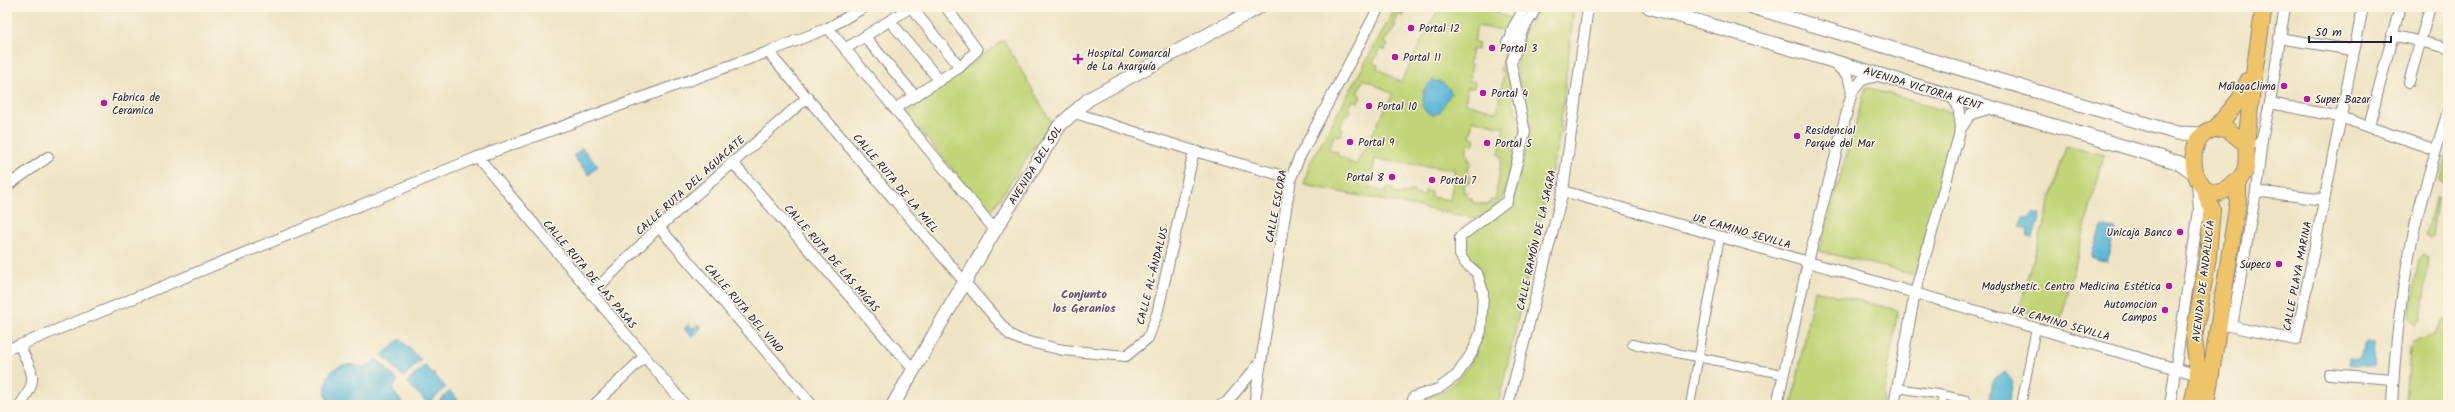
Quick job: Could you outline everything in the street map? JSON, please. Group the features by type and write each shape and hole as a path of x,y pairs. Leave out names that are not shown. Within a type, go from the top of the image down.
{"main road":[{"path":"2254,66 2240,100 2194,150 2197,179 2208,191 2218,193 2228,189 2238,182 2246,170 2246,151 2254,66 2264,7"},
{"path":"2211,131 2227,128 2246,151"},
{"name":"AVENIDA DE ANDALUCÍA","path":"2192,405 2198,375 2194,338 2208,257 2212,209 2197,179"},
{"name":"AVENIDA DE ANDALUCÍA","path":"2206,405 2225,325 2238,202 2238,182"}],"street":[{"path":"7,349 20,345 478,157 768,52 828,28 865,7"},
{"path":"845,49 911,7 960,67"},
{"path":"896,108 960,67 977,50 946,7"},
{"name":"AVENIDA DEL SOL","path":"893,405 965,284 995,230 1060,125 1072,112 1089,99 1259,7"},
{"name":"CALLE ESLORA","path":"1254,405 1292,178 1299,158 1379,7"},
{"path":"1507,42 1510,41 1513,28 1525,7"},
{"path":"1411,405 1414,397 1438,389 1457,375 1473,350 1481,331 1483,292 1477,273 1466,264 1460,255 1460,238 1507,201 1525,132 1511,64 1521,33 1537,7"},
{"name":"CALLE RAMÓN DE LA SAGRA","path":"1510,405 1563,191 1588,7"},
{"name":"AVENIDA VICTORIA KENT","path":"1649,7 2180,163 2197,179"},
{"path":"1752,7 2178,133 2211,131"},
{"path":"2225,325 2256,191 2262,139 2270,104 2285,7"},
{"name":"CALLE PLAYA MARINA","path":"2225,325 2296,340 2353,50 2363,7"},
{"path":"2369,126 2400,7"},
{"path":"2409,82 2430,7"},
{"path":"890,21 940,81"},
{"path":"828,28 896,108 995,230"},
{"path":"2392,35 2448,48"},
{"path":"865,36 915,96"},
{"path":"2280,38 2353,50"},
{"name":"CALLE RUTA DE LA MIEL","path":"768,52 808,97 965,284"},
{"path":"1832,61 1848,76 1852,92"},
{"path":"1777,405 1782,374 1808,262 1852,92 1862,80 1881,75"},
{"path":"1951,96 1958,106 1961,128"},
{"name":"CALLE RUTA DEL AGUACATE","path":"591,294 659,227 808,97"},
{"path":"2270,104 2340,117 2436,150"},
{"path":"1894,405 1915,293 1961,128 1971,114 1989,108"},
{"path":"2392,405 2393,379 2406,270 2417,220 2448,111"},
{"path":"1072,112 1194,151 1292,178"},
{"path":"2246,151 2262,139"},
{"name":"CALLE AL-ÁNDALUS","path":"965,284 1010,335 1021,340 1063,350 1126,356 1148,338 1157,314 1194,151"},
{"path":"7,186 48,157"},
{"name":"CALLE RUTA DE LAS PASAS","path":"478,157 684,405"},
{"name":"CALLE RUTA DE LAS MIGAS","path":"732,162 914,370"},
{"path":"2170,405 2177,369 2200,210 2197,179"},
{"name":"UR CAMINO SEVILLA","path":"1563,191 2198,375"},
{"path":"2256,191 2324,200"},
{"name":"CALLE RUTA DEL VINO","path":"659,227 812,405"},
{"path":"1690,405 1720,237"},
{"path":"2021,405 2036,328"},
{"path":"1632,344 1782,374"},
{"path":"20,345 33,371 30,391 20,405"},
{"path":"594,405 644,357"},
{"path":"1221,405 1226,402 1260,363"},
{"path":"2329,374 2393,379"},
{"path":"1897,388 1966,400 1965,405"},
{"path":"1941,405 1943,395"}],"green space":[{"path":"1396,7 1403,7 1402,9 1406,11 1403,17 1399,14 1394,24 1396,25 1384,42 1388,45 1385,50 1381,48 1373,63 1378,65 1377,68 1401,82 1438,9 1435,7 1480,7 1490,11 1491,7 1497,9 1496,13 1513,19 1518,7 1533,7 1509,65 1512,99 1522,129 1503,197 1485,217 1474,218 1304,185 1309,165","holes":["1477,26 1509,31 1500,71 1504,72 1497,112 1466,103 1467,88 1474,88 1475,82 1469,81 1472,65 1469,64 1472,49 1477,50 1479,43 1474,42","1364,79 1393,94 1356,165 1337,155 1338,153 1329,148 1335,134 1340,136 1343,130 1339,127 1350,111 1349,109 1353,100 1358,102 1361,96 1357,93","1473,120 1504,127 1499,155 1502,156 1495,201 1490,200 1489,205 1472,202 1472,199 1466,197 1467,193 1463,192 1465,182 1470,183 1471,176 1466,175 1471,161 1468,160 1469,155 1466,154 1468,144 1473,145 1475,138 1470,137","1375,159 1455,170 1450,200 1431,197 1431,192 1425,191 1424,196 1414,194 1414,191 1410,191 1409,194 1403,193 1403,195 1393,193 1393,188 1388,187 1386,192 1369,188"]},
{"path":"1541,7 1574,7 1559,139 1498,405 1416,405 1421,400 1445,391 1462,375 1477,352 1481,273 1463,250 1464,240 1475,229 1513,200 1531,129 1516,68 1523,35"},
{"path":"1004,40 1051,122 992,210 988,212 901,108 942,85"},
{"path":"1866,87 1959,115 1915,275 1819,251"},
{"path":"2066,146 2104,155 2060,323 2019,310"},
{"path":"2448,155 2446,180 2444,182 2439,180"},
{"path":"2436,198 2437,200 2432,236 2430,238 2425,235"},
{"path":"2424,254 2429,258 2421,320 2415,324 2409,318 2419,259"},
{"path":"1814,290 1898,310 1882,405 1792,405"},
{"path":"2444,318 2448,319 2446,405 2406,405 2410,348 2413,343 2434,334"}],"water":[{"path":"1433,80 1447,86 1451,93 1439,113 1433,115 1425,111 1422,105 1424,89"},
{"path":"582,148 598,166 589,175 573,156"},
{"path":"2033,212 2040,214 2033,238 2026,236 2028,229 2020,227 2024,217 2030,219"},
{"path":"2101,226 2116,230 2106,262 2091,257"},
{"path":"689,324 692,329 697,325 701,325 701,328 692,337 684,329"},
{"path":"400,339 421,360 404,377 382,355"},
{"path":"2366,342 2374,343 2373,367 2349,364 2350,358 2358,359"},
{"path":"377,359 398,381 393,387 393,391 402,402 399,405 330,405 327,399 326,387 329,375 333,371 338,367 350,364 363,367 367,366"},
{"path":"425,365 446,387 428,404 407,382"},
{"path":"2005,372 2013,382 2008,405 1989,405 1993,379"},
{"path":"450,391 463,405 435,405"}],"place":[{"name":"Portal 12","path":"1411,28"},
{"name":"Portal 3","path":"1492,48"},
{"name":"Portal 11","path":"1395,57"},
{"name":"Hospital Comarcal de La Axarquía","path":"1078,59"},
{"name":"MálagaClima","path":"2284,86"},
{"name":"Portal 4","path":"1483,93"},
{"name":"Super Bazar","path":"2307,99"},
{"name":"Fabrica de Ceramica","path":"104,103"},
{"name":"Portal 10","path":"1369,106"},
{"name":"Residencial Parque del Mar","path":"1797,136"},
{"name":"Portal 9","path":"1350,142"},
{"name":"Portal 5","path":"1487,143"},
{"name":"Portal 8","path":"1392,177"},
{"name":"Portal 7","path":"1432,180"},
{"name":"Unicaja Banco","path":"2180,232"},
{"name":"Supeco","path":"2279,264"},
{"name":"Madysthetic. Centro Medicina Estética","path":"2169,286"},
{"name":"Automocion Campos","path":"2165,310"}],"district":[{"name":"Conjunto los Geranios","path":"1084,301"}]}
